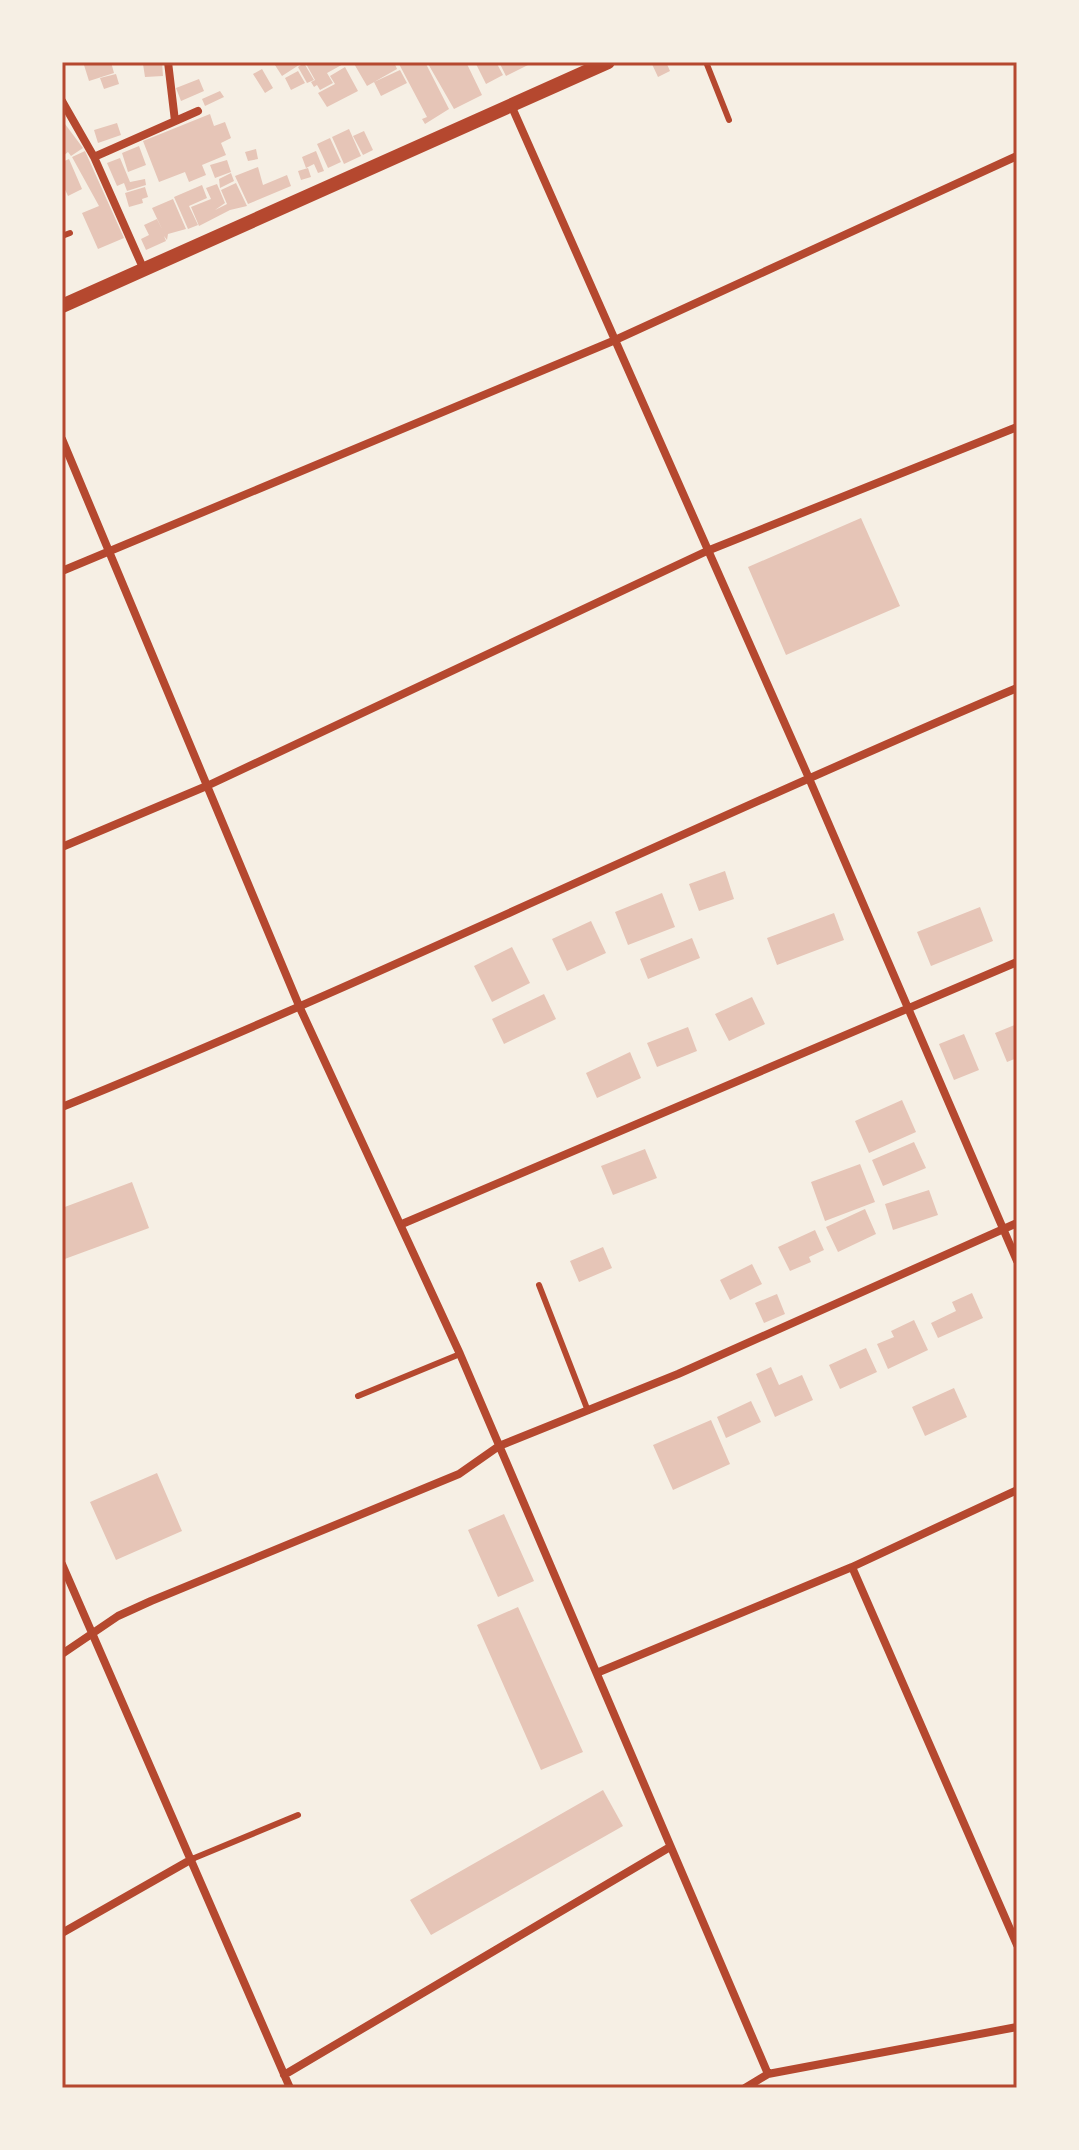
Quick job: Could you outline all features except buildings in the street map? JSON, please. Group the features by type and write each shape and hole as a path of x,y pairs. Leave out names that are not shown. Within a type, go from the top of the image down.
{"street":[{"path":"168,62 175,121"},
{"path":"62,306 608,62"},
{"path":"62,101 94,157 144,270"},
{"path":"511,105 808,776 1017,1261"},
{"path":"94,157 198,111"},
{"path":"62,571 613,341 1017,156"},
{"path":"62,847 209,785 707,551 1017,427"},
{"path":"62,439 300,1008 460,1354 599,1672 768,2074"},
{"path":"62,1107 300,1008 808,776 1017,688"},
{"path":"402,1224 1017,962"},
{"path":"62,1654 118,1616 151,1601 459,1474 499,1446 588,1411 1017,1223"},
{"path":"599,1672 852,1567 1017,1490"},
{"path":"62,1564 290,2088"},
{"path":"852,1567 1017,1945"},
{"path":"284,2075 670,1847"},
{"path":"62,1933 192,1859"},
{"path":"745,2088 768,2074 1017,2027"}],"lane":[{"path":"706,62 729,120"},
{"path":"62,236 70,233"},
{"path":"539,1285 588,1411"},
{"path":"358,1396 460,1354"},
{"path":"192,1859 298,1815"}]}
